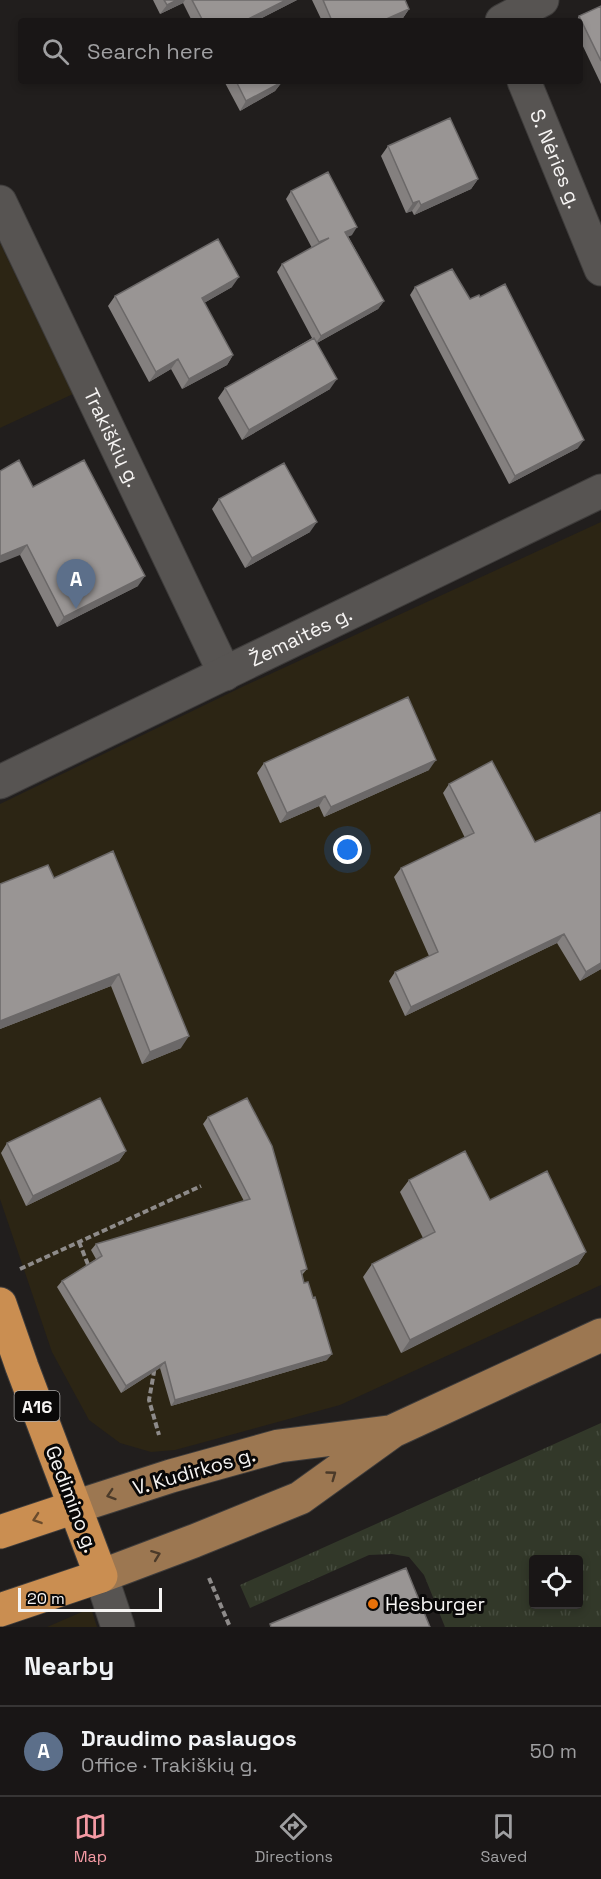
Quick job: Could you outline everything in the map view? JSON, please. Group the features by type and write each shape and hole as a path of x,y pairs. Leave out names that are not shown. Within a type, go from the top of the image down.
{"highway":[{"name":"Gedimino g.","path":"0,1304 101,1576"},
{"name":"V. Kudirkos g.","path":"0,1532 75,1507"},
{"path":"0,1610 101,1576"}],"main road":[{"name":"V. Kudirkos g.","path":"101,1576 300,1498 393,1431 601,1335"},
{"name":"V. Kudirkos g.","path":"75,1507 171,1476 279,1446 393,1431"}],"street":[{"path":"490,0 499,18"},
{"path":"506,18 542,0"},
{"name":"S. Nėries g.","path":"525,84 601,269"},
{"name":"Trakiškių g.","path":"0,202 225,674"},
{"name":"Žemaitės g.","path":"0,782 601,491"},
{"name":"Gedimino g.","path":"101,1576 118,1627"}],"path":[{"path":"11,1273 201,1186"},
{"path":"79,1242 92,1274"},
{"path":"150,1365 154,1372 149,1400 171,1476"},
{"path":"194,1541 230,1627"}],"shaded area":[{"path":"0,243 73,394 0,428"},
{"path":"601,522 601,1285 340,1405 175,1450 151,1452 120,1443 89,1420 52,1352 0,1199 0,804 244,686"},
{"path":"91,1608 97,1627 47,1627"}],"green space":[{"path":"601,1423 601,1627 445,1627 424,1575 409,1557 392,1554 369,1555 250,1608 240,1585"}],"building":[{"path":"164,0 177,0 167,5"},
{"path":"192,0 286,0 250,18 201,18"},
{"path":"323,0 405,0 409,9 389,18 331,18"},
{"path":"601,6 601,61 583,24 583,18 579,16"},
{"path":"238,84 278,84 246,101"},
{"path":"450,118 478,179 421,205 419,201 413,203 388,146"},
{"path":"328,172 357,227 345,232 384,301 321,336 282,264 329,238 319,242 291,191"},
{"path":"218,239 239,277 202,298 233,355 189,379 178,359 156,372 115,296"},
{"path":"452,269 470,299 479,295 480,297 505,284 584,440 515,476 415,287"},
{"path":"314,338 337,379 249,430 225,388"},
{"path":"19,460 33,487 84,460 145,576 64,617 27,545 0,556 0,471"},
{"path":"284,463 317,522 252,558 219,499"},
{"path":"408,697 436,760 331,807 325,796 287,813 264,763"},
{"path":"492,761 535,842 601,812 601,963 586,972 564,934 411,1007 395,972 438,952 401,868 474,833 449,784"},
{"path":"113,851 189,1036 150,1052 119,974 0,1021 0,884 48,865 54,878"},
{"path":"100,1098 126,1151 33,1196 7,1143"},
{"path":"247,1098 272,1146 307,1269 301,1271 304,1283 308,1282 313,1298 315,1297 332,1354 175,1400 165,1362 126,1386 62,1281 102,1256 96,1244 250,1199 208,1117"},
{"path":"465,1151 490,1200 547,1171 586,1252 410,1340 372,1264 435,1232 409,1180"},
{"name":"Hesburger","path":"406,1568 430,1627 271,1627 270,1624"}],"place":[{"name":"Draudimo paslaugos","path":"76,609"},
{"name":"Hesburger","path":"373,1604"}]}
